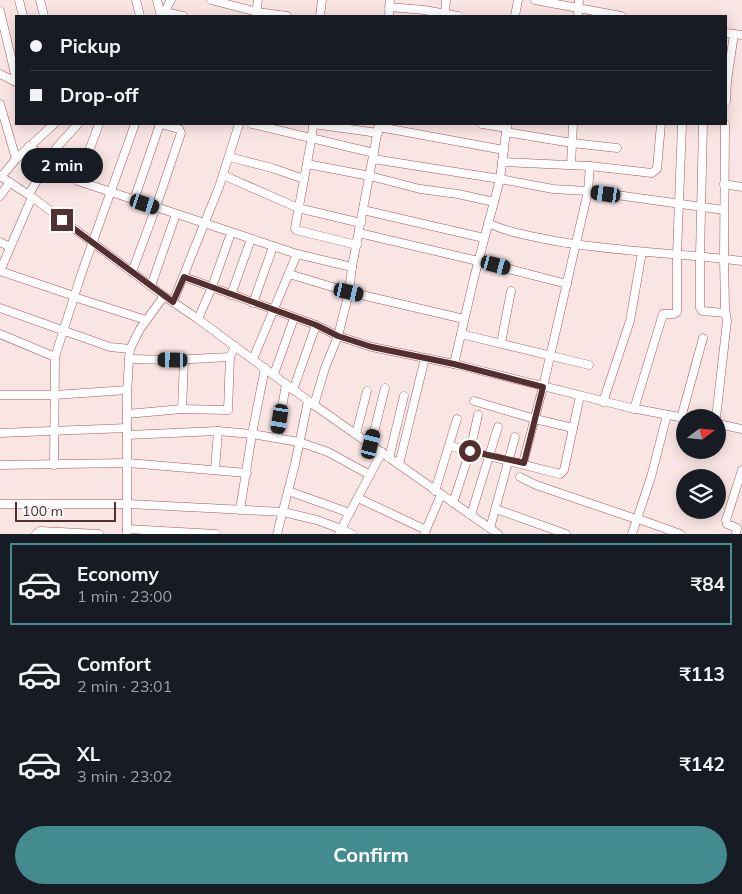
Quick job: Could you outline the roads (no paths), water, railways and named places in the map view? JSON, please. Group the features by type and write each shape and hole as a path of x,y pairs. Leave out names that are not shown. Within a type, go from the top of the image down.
{"street":[{"path":"18,0 23,15"},
{"path":"40,0 44,15"},
{"path":"136,0 140,15"},
{"path":"157,0 163,15"},
{"path":"163,15 171,0"},
{"path":"211,0 256,14 272,15"},
{"path":"256,14 258,0"},
{"path":"320,15 322,0"},
{"path":"445,14 446,0"},
{"path":"515,15 518,0"},
{"path":"535,0 616,15"},
{"path":"389,3 452,15"},
{"path":"0,11 15,74"},
{"path":"727,81 734,34"},
{"path":"0,74 15,82"},
{"path":"0,104 16,159"},
{"path":"53,125 0,176 274,374 311,403 498,534"},
{"path":"77,125 58,147 30,196 0,269 146,320"},
{"path":"78,181 99,125"},
{"path":"54,465 55,357 74,296 135,125"},
{"path":"134,200 160,125"},
{"path":"132,272 181,133 179,129 164,125"},
{"path":"173,302 223,175 238,125"},
{"path":"257,125 312,137 373,156 553,189 588,191 724,210"},
{"path":"313,125 295,223 296,230 357,245"},
{"path":"329,125 378,128 504,150"},
{"path":"488,125 572,143 617,148"},
{"path":"571,165 573,125"},
{"path":"502,162 590,166 655,172 658,169 661,125"},
{"path":"634,409 663,314 674,314 677,312 677,254 682,125"},
{"path":"703,125 700,256 701,310 726,313"},
{"path":"717,409 727,321 724,258 725,125"},
{"path":"276,534 299,442 311,403 338,336 349,292 378,128"},
{"path":"454,364 478,261 500,179 507,128"},
{"path":"29,146 78,181 296,254 352,267"},
{"path":"228,156 304,179"},
{"path":"307,164 370,176 420,189 458,194 494,202"},
{"path":"524,463 588,191 590,166"},
{"path":"223,175 298,208 361,222"},
{"path":"0,196 10,182"},
{"path":"724,184 742,187"},
{"path":"363,210 484,238"},
{"path":"151,286 176,214"},
{"path":"488,223 517,234 576,244 742,261"},
{"path":"198,319 212,287 231,233"},
{"path":"359,233 566,284"},
{"path":"231,295 252,239"},
{"path":"0,242 10,247"},
{"path":"253,303 274,247"},
{"path":"603,402 630,321 642,252"},
{"path":"253,359 296,254"},
{"path":"288,274 349,292 464,319"},
{"path":"184,277 316,325 338,336 372,347 454,364 603,402 676,417"},
{"path":"501,343 511,291"},
{"path":"164,296 146,320 130,349 127,390 127,531 216,534"},
{"path":"0,308 110,347 130,349"},
{"path":"274,374 294,318"},
{"path":"277,438 290,387 316,325"},
{"path":"0,334 55,357"},
{"path":"461,334 589,365"},
{"path":"685,409 703,338"},
{"path":"127,414 182,409 229,409 230,357 235,346"},
{"path":"129,359 184,360 230,357"},
{"path":"399,464 425,358"},
{"path":"182,409 184,360"},
{"path":"240,510 265,368"},
{"path":"371,444 385,388"},
{"path":"0,395 54,395 127,390"},
{"path":"356,434 367,391"},
{"path":"390,458 404,396"},
{"path":"450,446 524,463 553,473 562,473 580,396"},
{"path":"474,401 573,428"},
{"path":"453,503 470,451 478,415"},
{"path":"632,534 667,415"},
{"path":"358,498 425,532 438,493 457,419"},
{"path":"726,426 742,429"},
{"path":"471,515 498,427"},
{"path":"215,470 218,431"},
{"path":"0,433 218,431 252,434 299,442 328,452 370,476"},
{"path":"490,528 515,437"},
{"path":"340,532 382,452"},
{"path":"0,465 128,463 247,473"},
{"path":"736,534 737,528 728,524 726,520 742,470"},
{"path":"520,477 536,485 680,534"},
{"path":"288,491 350,513"},
{"path":"0,504 128,504 283,512 317,520 340,532 352,534"},
{"path":"496,509 566,534"},
{"path":"36,534 40,531 99,534"}]}
